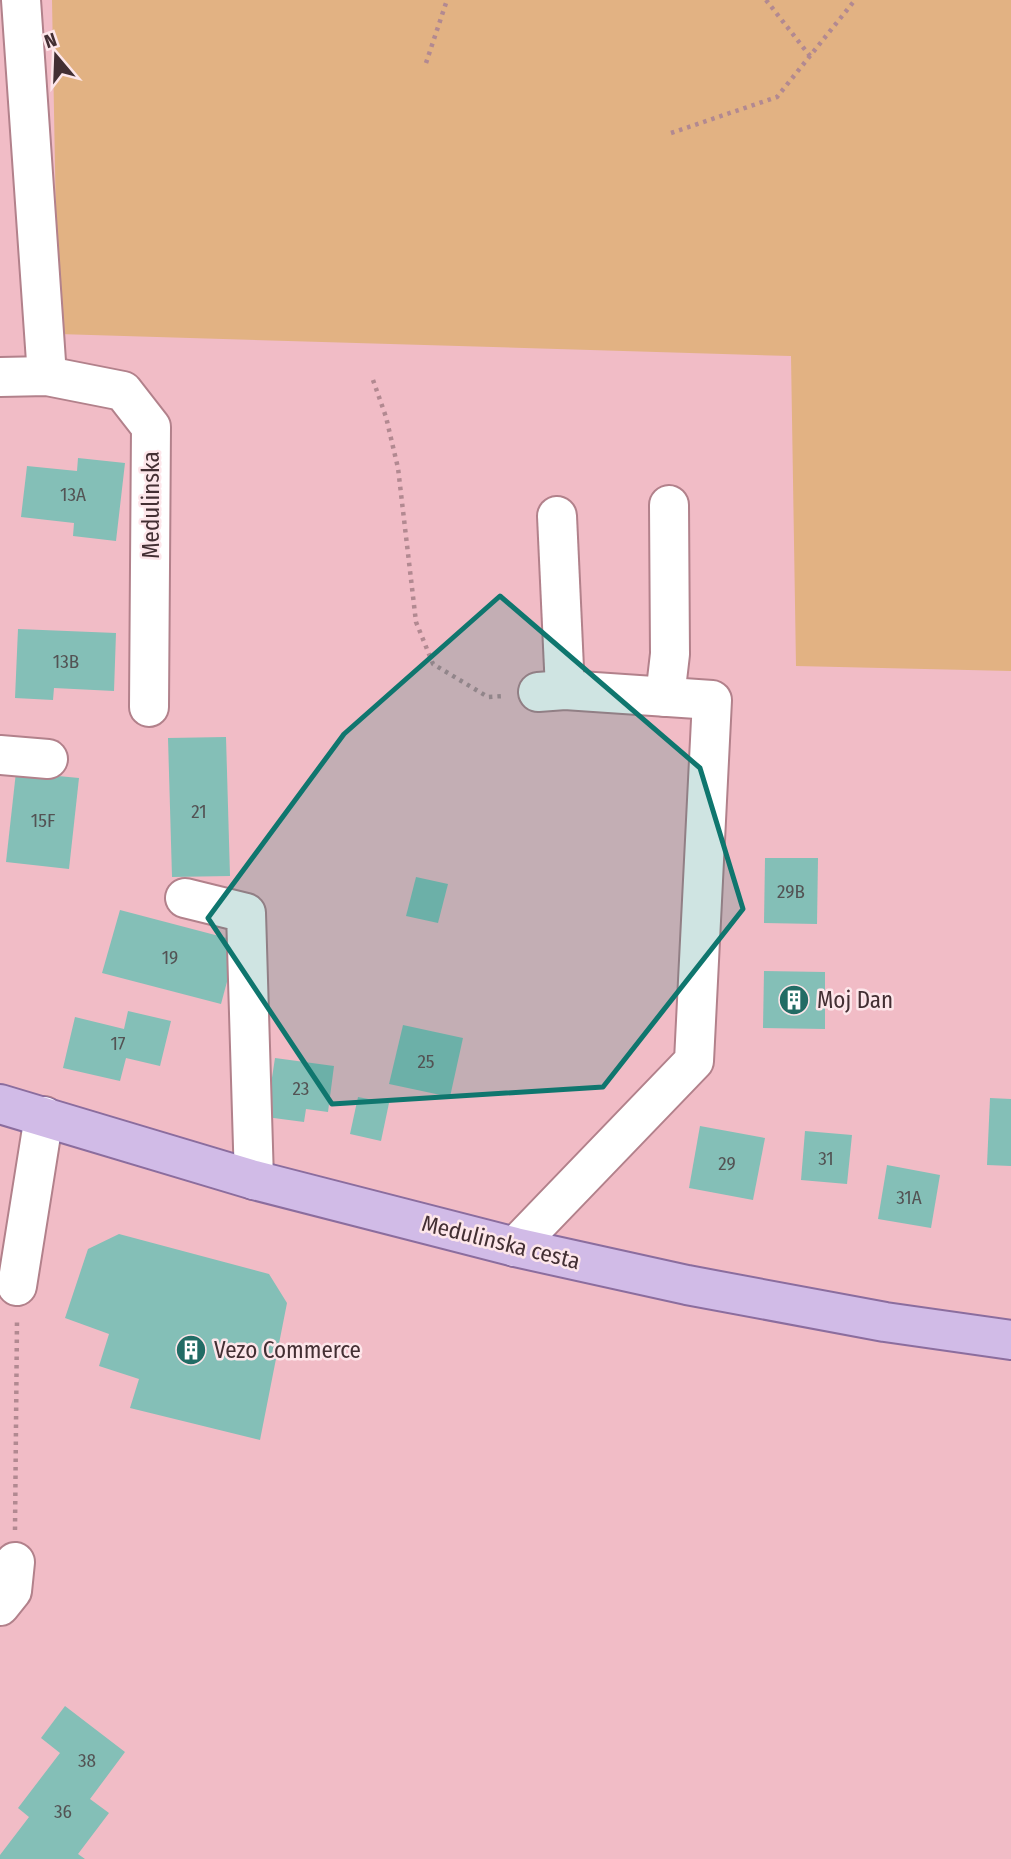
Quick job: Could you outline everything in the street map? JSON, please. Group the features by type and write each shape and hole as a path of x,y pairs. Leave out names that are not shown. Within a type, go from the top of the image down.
{"main road":[{"name":"Medulinska cesta","path":"0,1104 254,1180 516,1247 713,1290 885,1322 1011,1340"}],"street":[{"path":"22,0 47,376"},
{"name":"Medulinska","path":"0,377 47,376 123,391 151,427 149,707"},
{"path":"665,696 670,654 669,505"},
{"path":"516,1247 694,1061 712,700 552,691 557,516"},
{"path":"0,755 48,759"},
{"path":"186,898 246,913 254,1180"},
{"path":"17,1286 44,1116"},
{"path":"0,1606 12,1591 15,1562"}],"path":[{"path":"426,63 447,0"},
{"path":"766,0 810,56"},
{"path":"671,134 777,97 855,0"},
{"path":"373,380 386,417 398,468 416,622 433,664 488,698 552,691"},
{"path":"15,1562 17,1286"}],"highlighted area":[{"path":"500,596 700,768 743,909 603,1087 332,1104 208,918 344,734"}],"shaded area":[{"path":"52,0 1011,0 1011,671 796,666 791,356 58,334"}],"building":[{"path":"78,458 125,463 116,541 73,536 74,523 21,517 27,466 77,471"},
{"path":"18,629 116,633 114,691 54,688 53,700 15,698"},
{"path":"226,737 230,876 172,877 168,738"},
{"path":"16,772 79,778 69,869 6,862"},
{"path":"765,858 818,858 817,924 764,923"},
{"path":"416,877 448,884 438,923 406,916"},
{"path":"120,910 238,941 221,1004 102,973"},
{"name":"Moj Dan","path":"764,971 825,972 825,1029 763,1028"},
{"path":"128,1011 171,1021 160,1066 126,1058 120,1081 63,1068 75,1017 124,1029"},
{"path":"403,1025 463,1038 450,1097 389,1084"},
{"path":"275,1058 334,1066 328,1112 306,1109 304,1122 266,1117"},
{"path":"358,1097 389,1103 381,1141 350,1134"},
{"path":"990,1098 1011,1099 1011,1166 987,1165"},
{"path":"700,1126 765,1138 753,1200 689,1188"},
{"path":"805,1131 852,1135 847,1184 801,1180"},
{"path":"887,1165 940,1175 931,1228 878,1219"},
{"name":"Vezo Commerce","path":"119,1234 269,1274 287,1303 260,1440 130,1408 139,1379 99,1366 109,1334 65,1318 88,1249"},
{"path":"65,1706 125,1752 90,1799 109,1813 78,1854 85,1859 0,1859 0,1855 29,1817 18,1808 60,1753 41,1738"}],"place":[{"name":"Moj Dan","path":"794,1000"},
{"name":"Vezo Commerce","path":"191,1350"}]}
